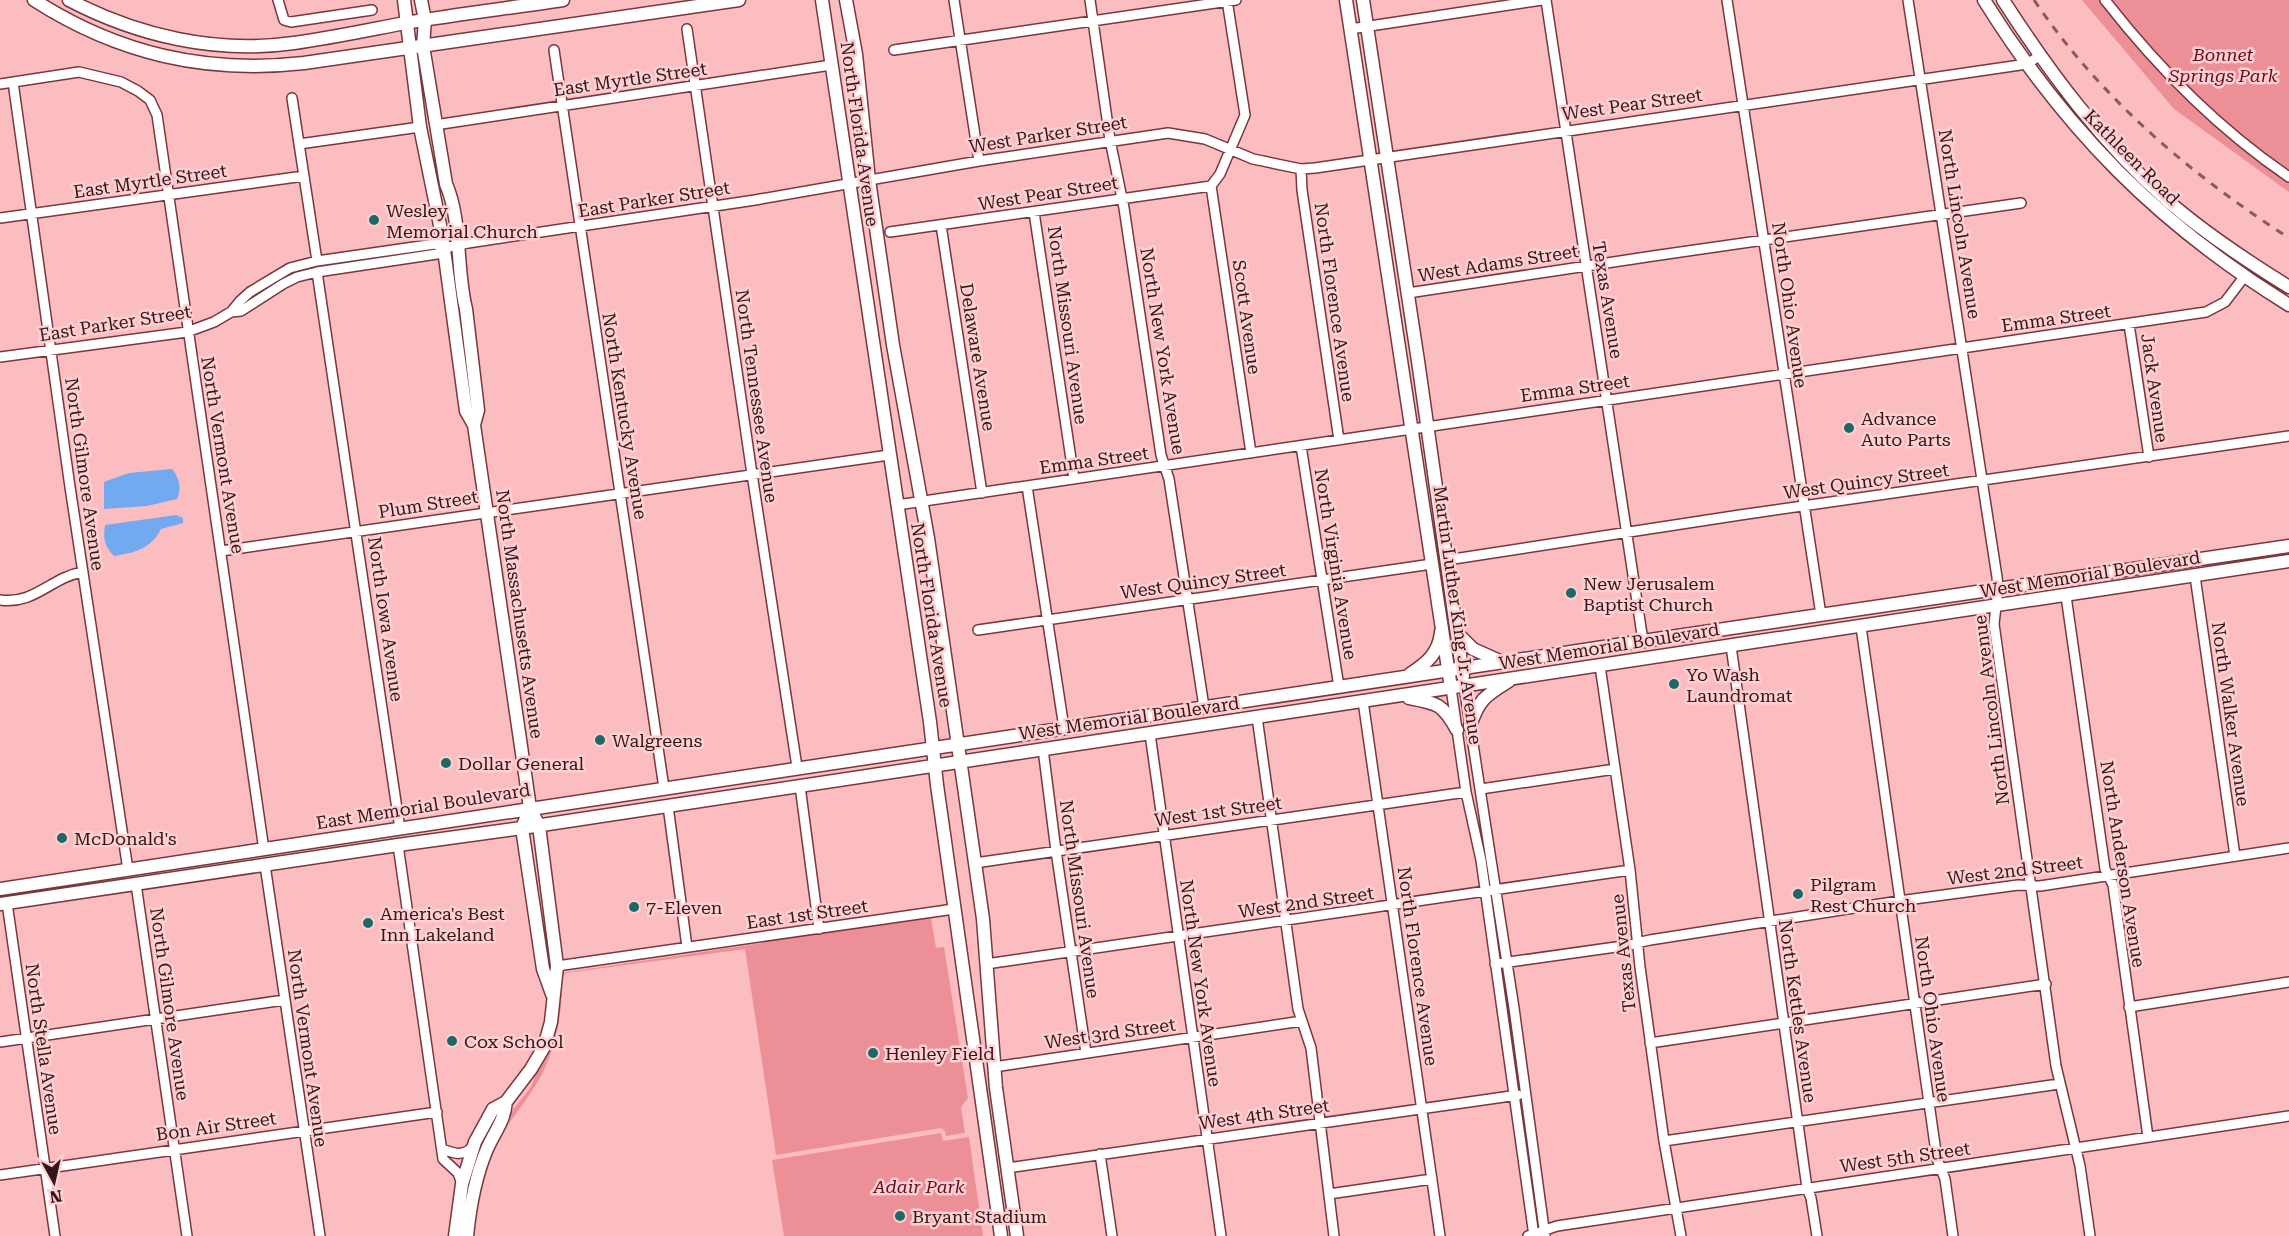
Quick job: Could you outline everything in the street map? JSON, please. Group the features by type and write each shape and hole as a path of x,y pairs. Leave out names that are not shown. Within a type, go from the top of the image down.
{"main road":[{"path":"34,0 70,21 157,56 208,65 281,66 739,0"},
{"path":"69,0 92,12 148,32 179,40 236,46 293,43 406,23 563,0"},
{"name":"North Massachusetts Avenue","path":"404,0 420,127 444,248 466,411 474,425 530,807"},
{"name":"North Massachusetts Avenue","path":"421,0 425,20 423,45 458,245 466,309 478,410 474,425"},
{"name":"North Florida Avenue","path":"822,0 933,747 1001,1236"},
{"name":"North Florida Avenue","path":"846,0 859,77 869,180 897,371 922,502 961,761 987,964 994,1067 1017,1236"},
{"name":"Martin Luther King Jr. Avenue","path":"1346,0 1451,688"},
{"name":"Martin Luther King Jr. Avenue","path":"1363,0 1408,293 1464,686"},
{"name":"Kathleen Road","path":"1984,0 2027,64 2064,113 2128,182 2191,238 2244,277 2289,305"},
{"name":"Kathleen Road","path":"2003,0 2039,56 2117,152 2199,227 2289,287"},
{"name":"West Memorial Boulevard","path":"958,743 2289,546"},
{"path":"2195,576 2202,566 2219,556"},
{"name":"West Memorial Boulevard","path":"935,765 2289,561"},
{"path":"1404,677 1423,666 1440,645 1442,619"},
{"path":"1731,646 1736,636 1760,623"},
{"path":"1458,634 1473,649 1504,663"},
{"path":"1470,726 1476,707 1482,699 1513,679"},
{"path":"1399,696 1437,704 1448,714 1457,730"},
{"name":"East Memorial Boulevard","path":"0,889 958,743"},
{"name":"East Memorial Boulevard","path":"4,904 539,826 935,765"},
{"path":"455,1236 462,1184 475,1142 493,1109 506,1102 523,1082 544,1047 551,1022 557,966 539,826 530,807"},
{"path":"530,807 522,828 543,969 553,996"},
{"path":"136,884 185,862"},
{"path":"54,897 118,877 128,870"},
{"path":"950,879 960,901 979,1042 984,1056 994,1067"},
{"path":"467,1236 474,1185 487,1148 505,1116 506,1102"}],"street":[{"path":"278,0 284,20 291,22 372,10"},
{"path":"954,0 979,161"},
{"name":"North New York Avenue","path":"1090,0 1110,140 1124,208 1161,455 1169,479 1204,707"},
{"path":"894,50 961,42 1230,0 1245,115 1220,174 1211,186"},
{"path":"1350,29 1544,0"},
{"name":"Texas Avenue","path":"1544,0 1643,640"},
{"name":"North Ohio Avenue","path":"1727,0 1821,615"},
{"name":"North Lincoln Avenue","path":"1908,0 1998,588 1994,624 2059,1084 2076,1148 2090,1236"},
{"path":"2105,0 2175,83 2226,130 2289,177"},
{"name":"North Tennessee Avenue","path":"687,29 797,767"},
{"name":"North Kentucky Avenue","path":"554,50 664,788"},
{"name":"West Pear Street","path":"1231,149 1254,159 1301,169 2027,64 2039,56"},
{"name":"East Myrtle Street","path":"435,124 831,65"},
{"name":"North Vermont Avenue","path":"0,84 79,72 121,82 138,91 150,100 157,115 187,332 221,551 233,653 264,850"},
{"name":"North Gilmore Avenue","path":"14,82 83,572 128,870"},
{"path":"292,98 317,261"},
{"path":"299,144 420,127"},
{"name":"West Parker Street","path":"869,180 1110,140 1168,133 1205,139 1231,149"},
{"name":"North Florence Avenue","path":"1301,169 1302,190 1339,440"},
{"name":"East Myrtle Street","path":"0,218 304,176"},
{"name":"East Parker Street","path":"231,312 241,311 283,284 317,272 436,254 444,248 458,245 869,180"},
{"name":"West Pear Street","path":"890,232 1211,186"},
{"name":"Scott Avenue","path":"1211,186 1251,453"},
{"name":"West Adams Street","path":"1408,293 2021,203"},
{"name":"North Missouri Avenue","path":"1034,212 1074,479"},
{"name":"Delaware Avenue","path":"941,225 982,493"},
{"name":"East Parker Street","path":"0,357 187,332 214,322 231,312 240,301 290,268 317,261 435,244 444,248"},
{"name":"North Iowa Avenue","path":"317,272 400,829"},
{"name":"Emma Street","path":"897,505 2206,312 2225,302 2244,277"},
{"name":"Jack Avenue","path":"2129,324 2149,457"},
{"name":"West Quincy Street","path":"1447,560 2289,436"},
{"name":"North Virginia Avenue","path":"1301,446 1339,687"},
{"name":"Plum Street","path":"221,551 889,455"},
{"path":"1027,486 1064,728"},
{"name":"West Quincy Street","path":"978,630 1432,564"},
{"path":"0,600 31,597 63,577 83,572"},
{"name":"North Walker Avenue","path":"2195,576 2235,856"},
{"name":"North Anderson Avenue","path":"2066,596 2107,875 2113,885 2128,1007 2148,1137"},
{"name":"North Ohio Avenue","path":"1861,627 1936,1159 1941,1168 1953,1236"},
{"name":"North Kettles Avenue","path":"1731,646 1797,1123 1817,1236"},
{"name":"Texas Avenue","path":"1600,666 1630,870 1664,1142 1681,1236"},
{"name":"Martin Luther King Jr. Avenue","path":"1464,686 1507,962 1544,1233"},
{"name":"Martin Luther King Jr. Avenue","path":"1451,688 1466,792 1481,860 1532,1235"},
{"name":"North Florence Avenue","path":"1363,701 1440,1236"},
{"path":"1257,717 1299,1009 1311,1048 1334,1236"},
{"name":"North New York Avenue","path":"1150,734 1221,1236"},
{"name":"North Missouri Avenue","path":"1043,749 1086,1053"},
{"path":"1481,789 1615,769"},
{"path":"800,786 819,929"},
{"name":"West 1st Street","path":"975,863 1466,792"},
{"path":"668,806 687,947"},
{"path":"398,845 443,1159 459,1173 462,1184"},
{"name":"West 2nd Street","path":"1495,964 1899,901 2018,885 2040,886 2289,848"},
{"name":"North Vermont Avenue","path":"266,865 320,1236"},
{"name":"West 2nd Street","path":"987,964 1630,870"},
{"name":"North Gilmore Avenue","path":"136,884 187,1236"},
{"name":"North Stella Avenue","path":"4,904 55,1236"},
{"name":"East 1st Street","path":"557,966 954,909"},
{"path":"2128,1007 2289,982"},
{"path":"1650,1043 2046,984"},
{"path":"0,1042 284,1000"},
{"name":"West 3rd Street","path":"994,1067 1302,1021"},
{"path":"1664,1142 2059,1084"},
{"name":"West 4th Street","path":"1007,1168 1526,1094"},
{"name":"Bon Air Street","path":"0,1175 437,1112"},
{"name":"West 5th Street","path":"1532,1235 1675,1207 2289,1116"},
{"path":"442,1149 463,1154 469,1152 475,1142"},
{"path":"1100,1154 1112,1236"},
{"path":"1329,1194 1432,1179"}],"green space":[{"name":"Bonnet Springs Park","path":"2082,0 2289,0 2289,192 2174,109"},
{"name":"Henley Field","path":"931,918 936,948 944,947 968,1098 961,1107 965,1133 946,1136 945,1131 941,1128 776,1155 745,949 566,973 562,977 559,1023 551,1053 538,1081 494,1147 480,1190 473,1236 466,1236 493,1135 531,1087 539,1064 561,973"},
{"name":"Adair Park","path":"941,1133 943,1141 969,1137 983,1236 784,1236 772,1160"}],"water":[{"path":"172,469 179,483 177,499 147,506 104,509 104,482 129,473"},
{"path":"176,515 183,518 183,523 161,529 147,546 141,549 114,556 106,545 105,525"}],"railway":[{"path":"2034,0 2088,70 2150,132 2217,188 2289,238"}],"place":[{"name":"Wesley Memorial Church","path":"374,220"},
{"name":"Advance Auto Parts","path":"1849,428"},
{"name":"New Jerusalem Baptist Church","path":"1571,593"},
{"name":"Yo Wash Laundromat","path":"1674,684"},
{"name":"Walgreens","path":"600,740"},
{"name":"Dollar General","path":"446,763"},
{"name":"McDonald's","path":"62,838"},
{"name":"Pilgram Rest Church","path":"1798,894"},
{"name":"7-Eleven","path":"634,907"},
{"name":"America's Best Inn Lakeland","path":"368,923"},
{"name":"Cox School","path":"452,1041"},
{"name":"Henley Field","path":"873,1053"},
{"name":"Bryant Stadium","path":"900,1216"}]}
